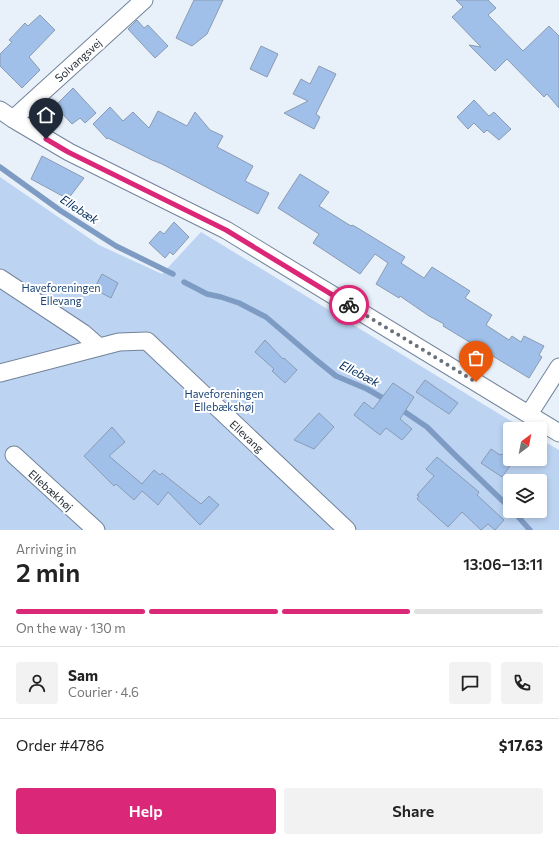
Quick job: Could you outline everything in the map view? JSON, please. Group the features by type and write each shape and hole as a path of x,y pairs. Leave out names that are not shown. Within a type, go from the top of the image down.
{"street":[{"name":"Solvangsvej","path":"6,115 144,0"},
{"path":"6,115 68,152 226,230 559,433"},
{"path":"0,278 84,333 99,347"},
{"name":"Ellevang","path":"0,373 119,342 147,341 348,530"},
{"path":"529,414 559,367"},
{"name":"Ellebækhøj","path":"14,455 89,528"}],"green space":[{"name":"Haveforeningen Ellebækshøj","path":"0,177 99,245 162,274 201,232 513,422 503,422 503,466 547,466 547,443 559,450 559,530 0,530"}],"building":[{"path":"194,0 223,0 207,34 192,46 176,38"},
{"path":"456,0 488,0 496,8 488,15 523,51 549,26 559,36 559,108 547,94 544,97 507,59 495,71 469,45 481,47 452,17 463,7"},
{"path":"40,15 55,30 29,57 40,70 22,88 0,66 0,54 12,42 9,40 25,23 28,26"},
{"path":"137,20 144,28 148,25 168,46 155,58 128,29"},
{"path":"261,46 278,54 267,77 250,69"},
{"path":"319,66 336,74 316,114 320,117 314,129 284,113 308,101 293,94 301,79 310,84"},
{"path":"73,88 96,113 85,123 80,118 72,124 55,106"},
{"path":"474,100 489,116 494,112 511,129 499,140 487,130 484,133 474,123 468,129 457,117"},
{"path":"110,107 123,121 133,112 149,128 158,111 187,126 195,112 210,130 223,136 217,147 253,166 245,181 269,193 258,214 162,164 108,138 107,139 93,124"},
{"path":"42,156 84,178 68,199 31,179"},
{"path":"300,174 329,192 319,206 405,257 401,263 424,278 432,267 470,291 465,298 492,315 486,325 509,340 512,336 521,342 524,336 544,346 539,355 542,357 529,378 443,326 444,324 429,316 400,296 399,298 376,284 388,263 375,254 360,274 313,243 319,234 278,208"},
{"path":"174,222 189,237 173,255 170,252 165,258 149,243 160,231 164,234"},
{"path":"102,274 118,283 111,298 94,289"},
{"path":"265,340 283,359 284,358 297,370 285,383 272,371 274,369 255,352"},
{"path":"425,380 458,403 449,414 416,392"},
{"path":"393,383 414,397 400,419 412,429 402,440 386,428 380,435 354,415 364,402 373,409"},
{"path":"319,413 334,427 314,449 294,440"},
{"path":"112,427 125,442 109,456 142,484 154,470 160,475 162,473 201,504 209,496 219,505 200,525 168,492 158,505 142,491 134,500 116,484 114,486 84,456"},
{"path":"491,449 500,455 503,455 503,466 510,466 502,477 481,463"},
{"path":"437,457 479,492 477,495 504,520 495,530 488,524 481,530 462,512 448,527 417,499 419,496 417,495 434,476 426,469"}],"waterway":[{"name":"Ellebæk","path":"0,167 61,211 116,246 173,274"},
{"name":"Ellebæk","path":"184,282 207,294 239,303 266,317 336,376 367,389 388,401"},
{"name":"Ellebæk","path":"399,408 427,427 503,501"},
{"name":"Ellebæk","path":"519,518 530,530"}],"way so far":[{"path":"349,305 476,382"}],"route":[{"path":"46,139 68,152 226,230 349,305"}],"park label":[{"name":"Haveforeningen Ellevang","path":"61,293"}]}
